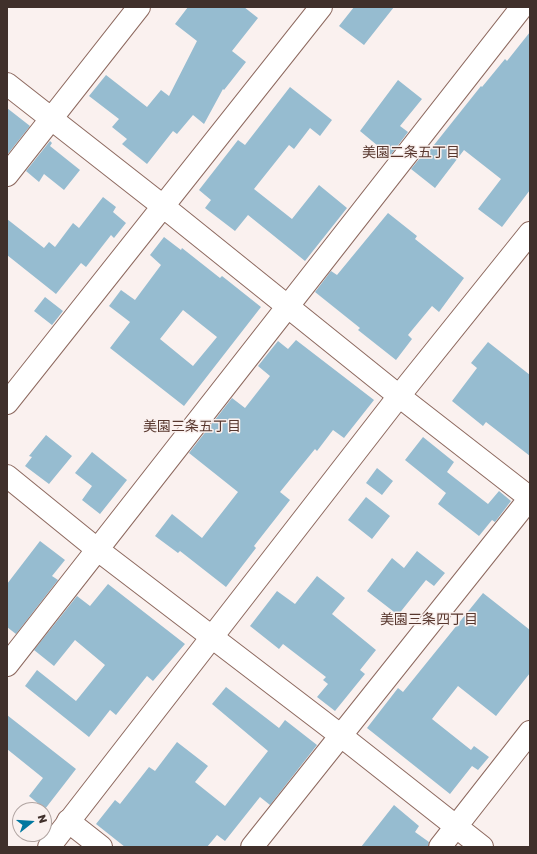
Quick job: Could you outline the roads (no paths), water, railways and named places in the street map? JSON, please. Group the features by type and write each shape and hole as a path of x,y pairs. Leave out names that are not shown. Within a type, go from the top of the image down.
{"street":[{"path":"7,175 138,7"},
{"path":"7,403 164,207 321,7"},
{"path":"7,665 522,7"},
{"path":"7,84 530,498 252,847"},
{"path":"49,847 400,396 530,233"},
{"path":"7,476 98,550 211,638 340,735 482,847"},
{"path":"440,847 530,732"},
{"path":"68,822 101,847"}],"district":[{"name":"美園二条五丁目","path":"411,153"},
{"name":"美園三条五丁目","path":"192,427"},
{"name":"美園三条四丁目","path":"429,620"}]}
